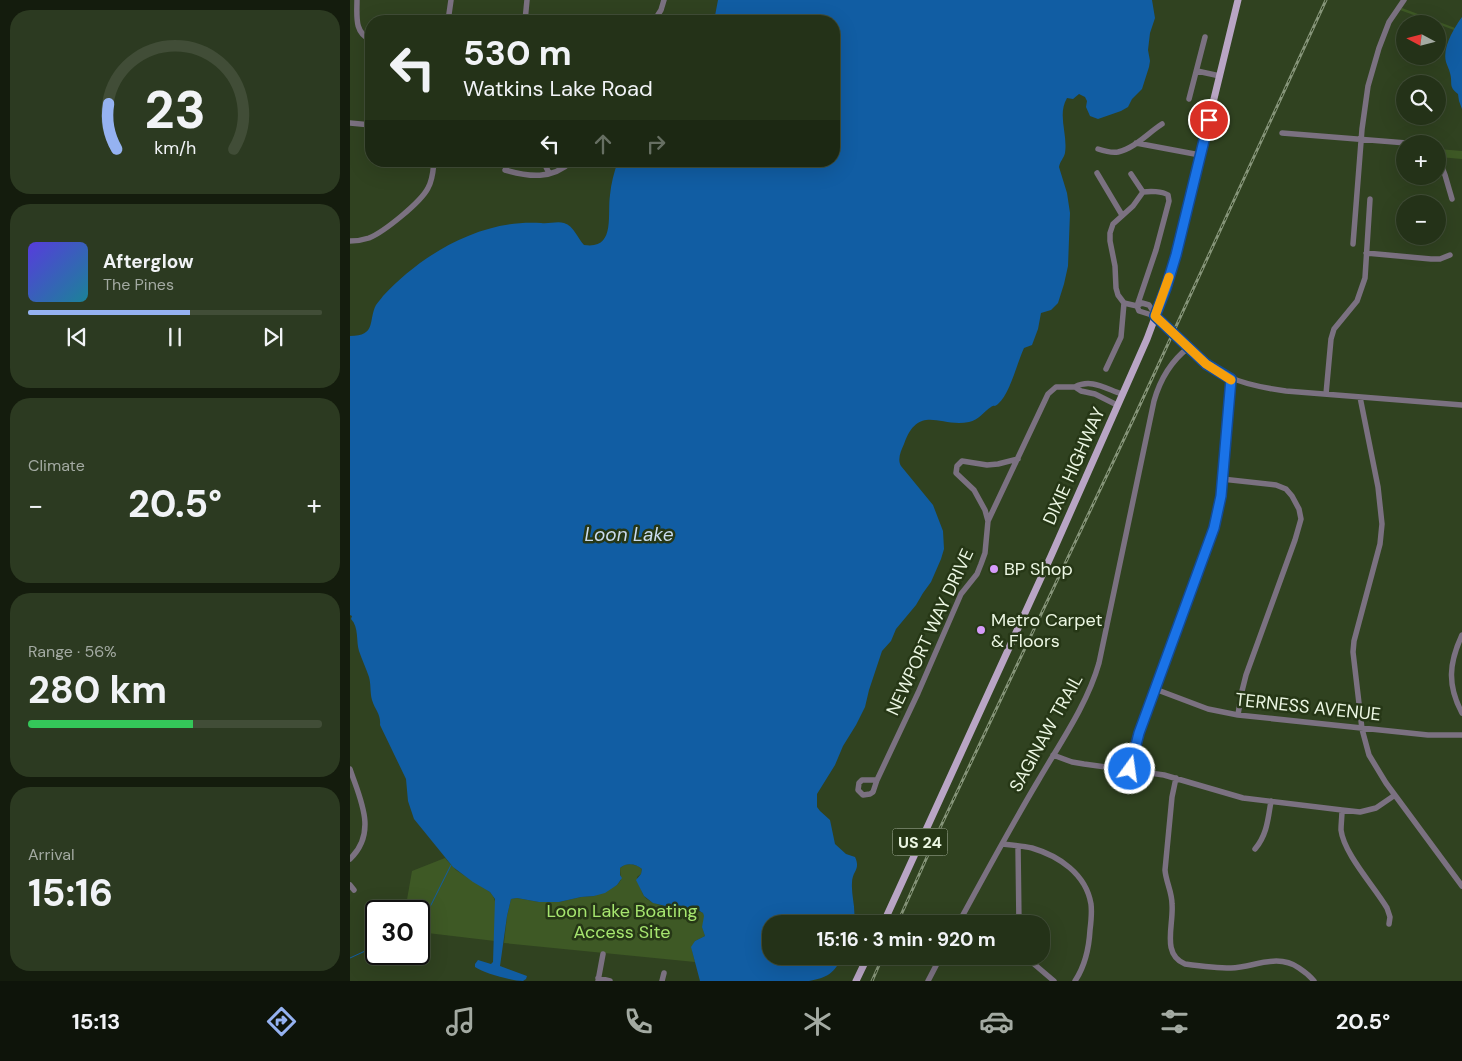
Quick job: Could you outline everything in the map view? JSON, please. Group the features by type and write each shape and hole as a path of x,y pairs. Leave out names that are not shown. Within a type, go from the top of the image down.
{"main road":[{"name":"DIXIE HIGHWAY","path":"886,915 1047,564 1147,339 1176,255 1238,0"},
{"path":"856,981 864,965"}],"street":[{"path":"357,0 359,32 365,37"},
{"path":"449,15 451,0"},
{"path":"526,15 527,0"},
{"path":"658,15 664,0"},
{"path":"1353,244 1367,95 1389,22 1404,0"},
{"path":"1190,99 1205,36"},
{"path":"1197,72 1220,76"},
{"path":"350,123 365,124"},
{"path":"1098,150 1118,152 1136,143 1162,124"},
{"path":"1282,133 1396,142"},
{"path":"1136,143 1200,156"},
{"path":"350,241 371,238 390,226 409,210 428,190 434,167"},
{"path":"546,167 549,173"},
{"path":"505,170 523,176 541,175 558,171 564,167"},
{"path":"1097,172 1122,215"},
{"path":"1131,174 1143,192"},
{"path":"1446,179 1452,199"},
{"path":"1137,306 1156,250 1169,198 1163,193 1143,192 1133,206 1113,224 1110,241 1115,266 1116,288 1118,295 1124,303 1137,306 1142,303 1149,306 1155,316 1206,364 1231,379 1260,387 1462,405"},
{"path":"1326,394 1331,340 1334,329 1357,301 1365,278 1370,199"},
{"path":"1366,253 1432,260 1450,255"},
{"path":"1106,369 1121,337 1124,303"},
{"name":"SAGINAW TRAIL","path":"963,915 1087,695 1095,676 1157,390 1168,368 1188,348"},
{"path":"1130,769 1139,733 1214,528 1221,496 1231,379"},
{"name":"NEWPORT WAY DRIVE","path":"877,780 918,693 961,594 977,574 985,553 988,521 1048,394 1056,387 1075,387 1082,383 1091,383 1122,394"},
{"name":"NEWPORT WAY DRIVE","path":"1075,387 1117,404"},
{"path":"1360,397 1378,487 1382,524 1380,544 1354,641 1353,652 1362,729 1369,754 1395,796 1462,886"},
{"name":"NEWPORT WAY DRIVE","path":"988,521 985,510 974,490 956,473 956,466 962,461 977,465 987,465 1018,459"},
{"path":"1222,479 1276,485 1286,489 1299,509 1300,519 1295,540 1246,675 1240,695 1238,716"},
{"path":"1462,635 1456,648 1451,669 1452,690 1456,703 1462,713"},
{"name":"TERNESS AVENUE","path":"1155,689 1208,709 1238,716 1428,735 1462,736"},
{"path":"1053,755 1072,762 1130,769 1176,778 1243,798 1342,810 1360,812 1376,808 1395,796"},
{"path":"350,769 364,809 365,829 360,846 350,859"},
{"path":"1176,778 1172,797 1165,870 1172,896 1170,942 1173,955 1178,962 1185,964 1231,968 1264,961 1282,961 1294,965 1314,981"},
{"path":"1255,849 1266,832 1271,801"},
{"path":"1342,810 1341,829 1348,851 1388,908 1389,924"},
{"path":"1002,844 1032,848 1052,856 1064,863 1076,874 1087,892 1091,904 1089,942 1082,966 1074,981"},
{"path":"1018,846 1019,915"},
{"path":"603,954 598,979 610,981"},
{"path":"928,981 936,965"},
{"path":"1035,965 1054,981"},
{"path":"662,981 664,973"}],"green space":[{"path":"1402,8 1421,15 1414,15 1400,10"},
{"path":"1446,25 1455,28 1454,30 1446,27"},
{"path":"1446,150 1462,151 1462,159 1446,158"},
{"name":"Loon Lake Boating Access Site","path":"445,858 456,870 490,892 494,897 496,909 495,941 430,933 430,900 407,900 412,871"},
{"name":"Loon Lake Boating Access Site","path":"631,864 642,869 641,874 637,877 644,896 649,901 704,914 703,927 705,936 695,941 692,950 695,962 504,943 511,899 559,902 594,896 617,885 621,880 620,868"}],"water":[{"name":"Loon Lake","path":"718,0 1152,0 1155,18 1150,33 1149,67 1142,89 1132,99 1128,107 1098,119 1090,116 1086,107 1087,101 1085,97 1079,94 1073,99 1067,98 1064,104 1063,118 1066,146 1059,167 1067,193 1070,213 1068,266 1058,303 1051,310 1041,313 1032,345 1024,348 1006,393 996,406 991,407 972,421 958,423 931,420 916,424 910,432 901,452 899,461 901,466 933,505 943,531 944,549 931,582 916,605 896,629 891,641 882,651 865,707 843,746 835,765 817,794 817,807 830,820 835,844 846,854 855,857 857,861 857,868 852,883 854,915 762,915 762,965 837,965 830,974 809,981 700,981 691,947 695,941 705,936 702,927 703,913 698,910 682,910 653,903 644,896 636,880 641,874 642,869 628,864 620,868 622,878 617,885 605,893 559,902 511,899 500,966 527,976 523,981 491,974 475,967 475,964 478,960 491,964 493,962 495,899 490,892 453,867 414,819 408,801 406,779 380,725 379,715 372,700 369,677 359,651 354,622 350,615 350,336 359,335 368,330 377,304 383,296 416,266 455,242 476,233 519,223 561,222 573,230 584,245 594,245 601,242 608,229 610,191 616,167 840,167 840,15 715,15"},
{"path":"1462,17 1462,109 1458,94 1452,87 1446,62 1447,45"}],"waterway":[{"path":"430,906 451,865"},
{"path":"350,958 365,951"}],"railway":[{"path":"901,915 940,828 1133,420 1326,0"},
{"path":"872,981 879,965"}],"slow traffic":[{"path":"1169,277 1155,316 1194,354 1231,380"}],"place":[{"name":"BP Shop","path":"994,569"},
{"name":"Metro Carpet & Floors","path":"981,630"}],"route":[{"path":"1130,769 1139,733 1214,528 1221,496 1231,379 1206,364 1155,316 1176,255 1209,120"}]}
